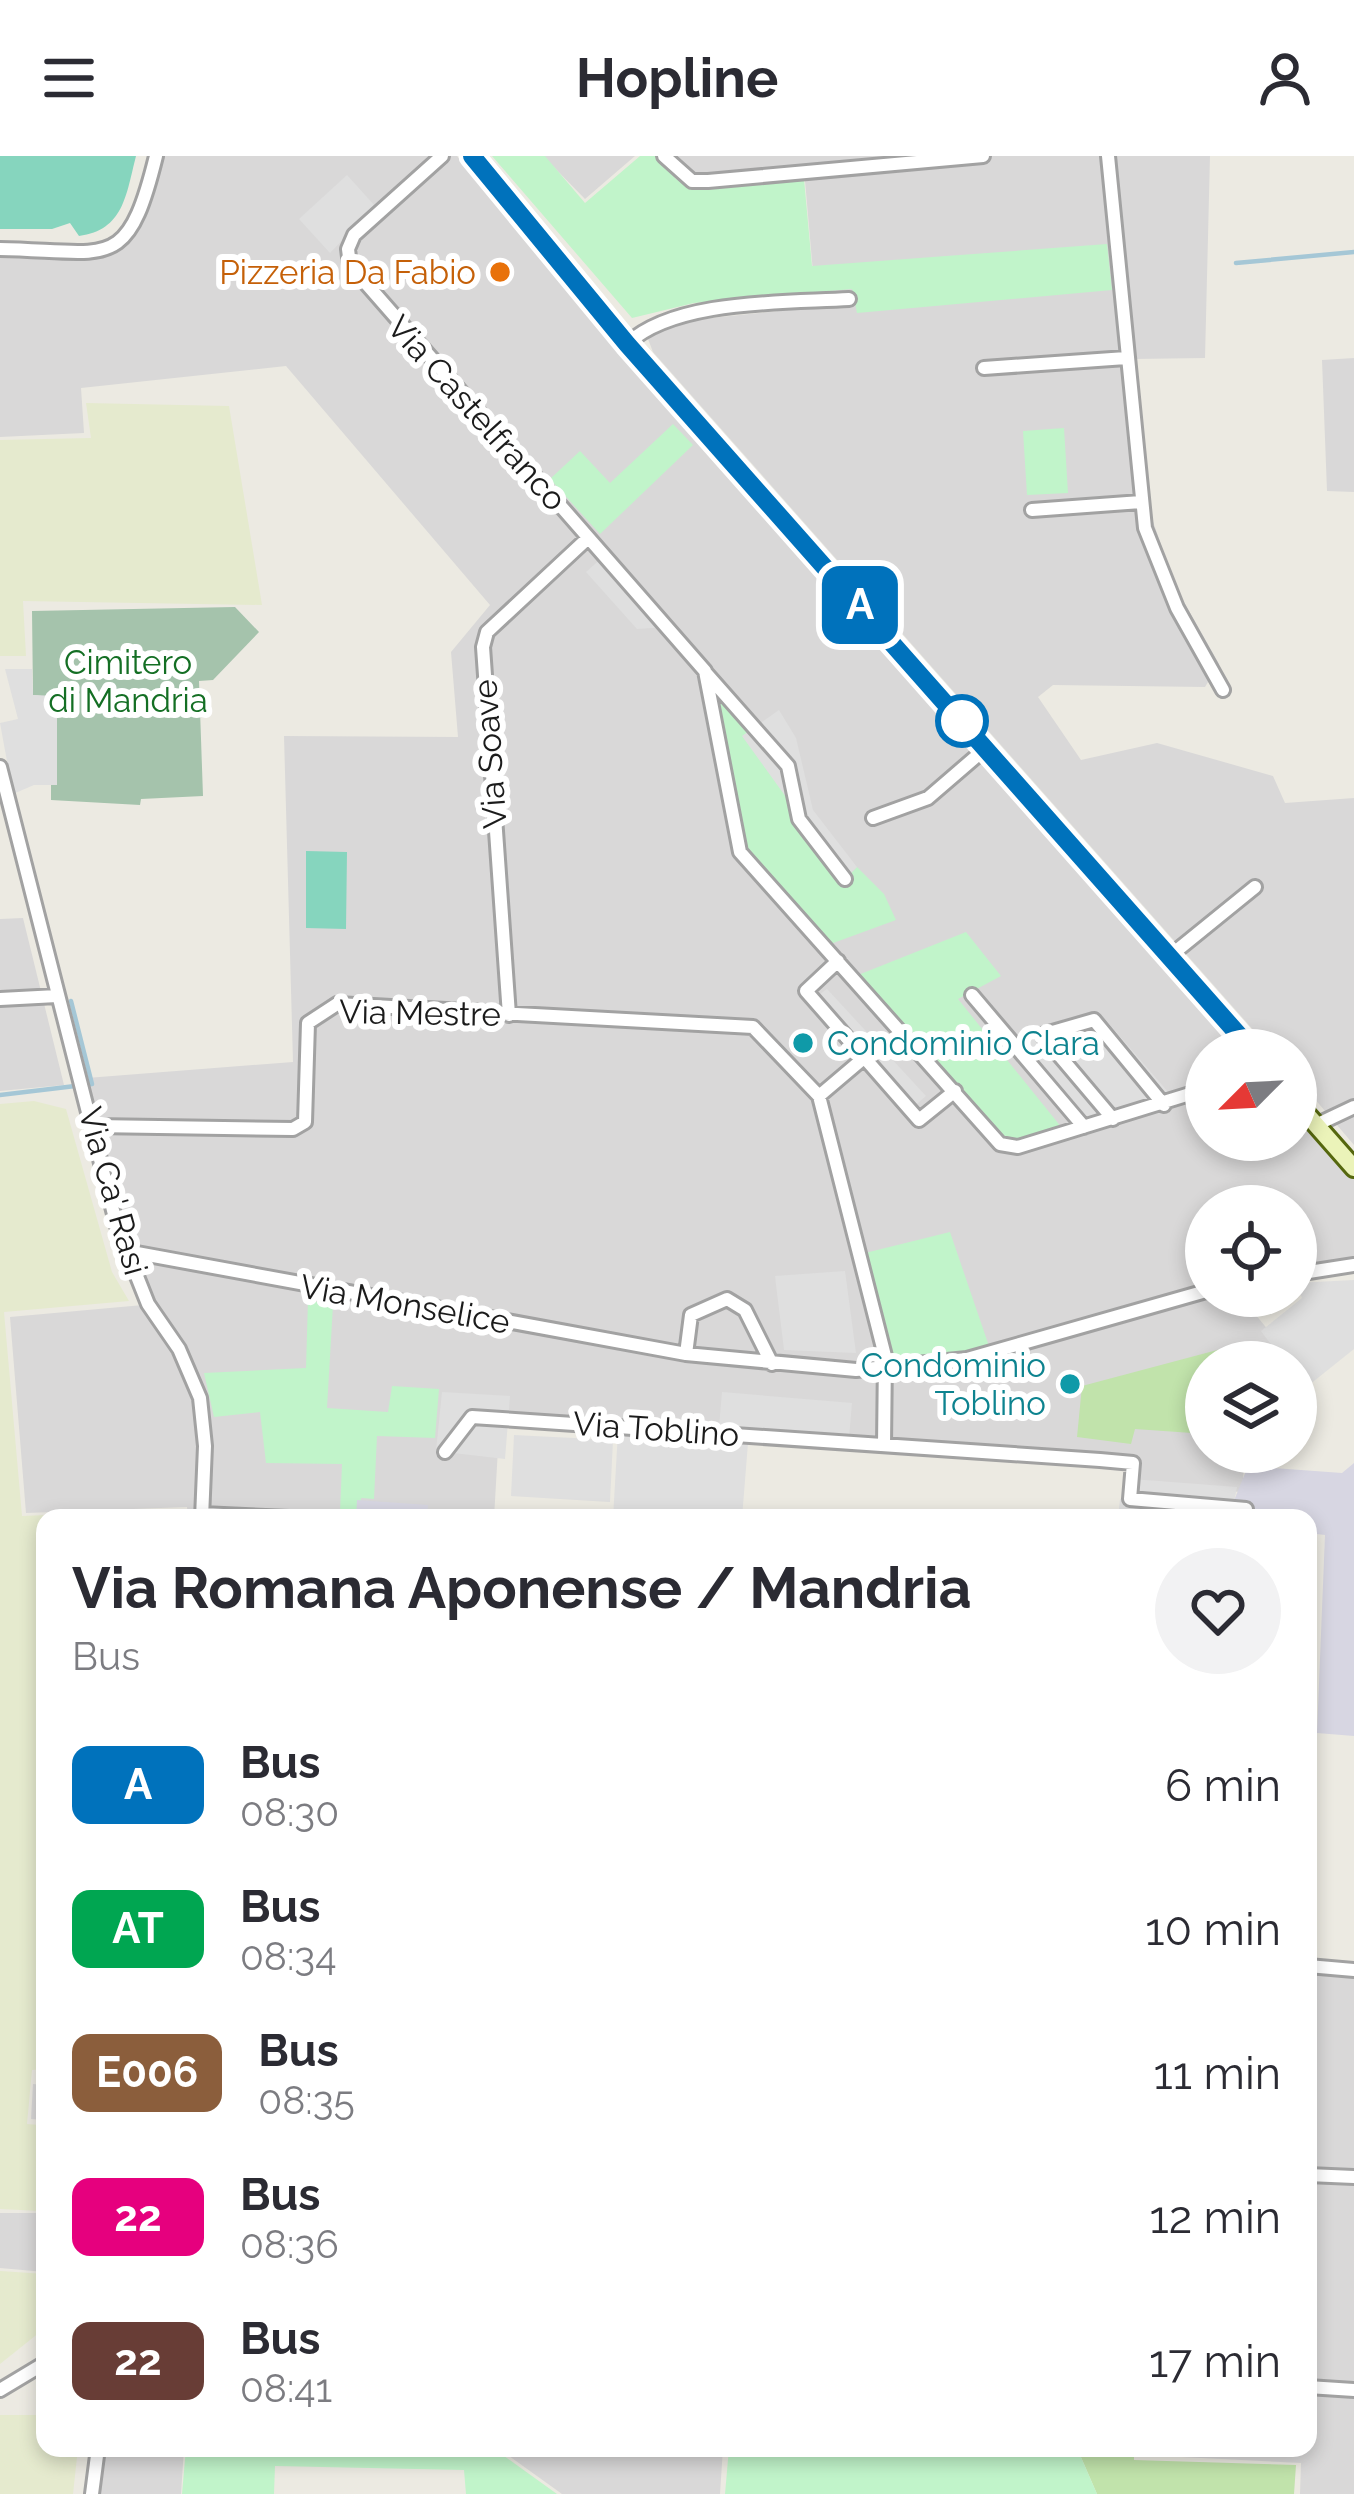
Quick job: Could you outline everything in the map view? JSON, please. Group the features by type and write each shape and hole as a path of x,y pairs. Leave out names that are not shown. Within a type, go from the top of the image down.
{"street":[{"path":"0,249 91,250 118,245 134,226 156,156"},
{"name":"Via Castelfranco","path":"442,156 354,235 347,249 350,265 788,766 799,819 845,879"},
{"path":"472,156 627,344 1234,1029"},
{"path":"664,156 692,182 982,156"},
{"path":"1108,156 1141,502 1177,608 1223,690"},
{"path":"627,344 657,322 694,313 849,299"},
{"path":"984,368 1126,358"},
{"path":"1032,510 1141,502"},
{"name":"Via Soave","path":"509,1015 483,647 487,632 588,538"},
{"path":"705,671 740,852 1000,1144 1018,1147 1185,1097"},
{"path":"872,818 928,798 986,748"},
{"name":"Via Ca' Rasi","path":"0,767 126,1251 200,1398 205,1446 202,1509"},
{"path":"1170,956 1255,887"},
{"path":"838,961 806,992 920,1120 955,1090"},
{"path":"972,995 1084,1127"},
{"path":"0,999 57,996"},
{"name":"Via Mestre","path":"94,1126 293,1129 305,1122 308,1023 337,1004 753,1027 819,1096 886,1368"},
{"path":"1014,1045 1094,1019 1164,1105"},
{"path":"1042,1035 1113,1119"},
{"path":"819,1096 865,1057"},
{"path":"1317,1125 1354,1107"},
{"path":"1317,1126 1354,1168"},
{"name":"Via Monselice","path":"126,1251 686,1354 772,1364 886,1368 967,1359 1185,1297"},
{"path":"1317,1271 1354,1265"},
{"path":"686,1354 692,1315 727,1299 746,1310 772,1364"},
{"path":"884,1445 886,1368"},
{"name":"Via Toblino","path":"445,1452 472,1417 884,1445 1133,1463 1130,1499 1246,1509"},
{"path":"1317,1967 1354,1970"},
{"path":"1317,2175 1354,2177"},
{"path":"0,2390 36,2368"},
{"path":"1317,2388 1354,2390"},
{"path":"92,2494 97,2457"}],"shaded area":[{"path":"159,156 457,156 1223,1029 1185,1029 1185,1161 1317,1161 1317,1137 1354,1179 1354,1259 1317,1265 1317,1185 1185,1185 1185,1317 1258,1317 1278,1341 1185,1341 1185,1473 1243,1473 1242,1492 1124,1485 1127,1459 500,1414 495,1509 187,1507 36,1509 26,1513 10,1317 143,1305 119,1248 74,1079 293,1062 284,736 458,737 451,652 490,605 286,366 81,388 84,433 0,437 0,252 121,250 136,230"},
{"path":"543,156 635,156 585,199"},
{"path":"671,156 1210,156 1205,358 1134,359 1147,504 1176,588 1219,664 1205,687 1053,685 1038,697 1081,760 1157,743 1273,776 1285,803 1354,798 1354,1145 1317,1102 1317,1029 1252,1029 653,352 648,339 672,322 816,307 804,169 695,176"},
{"path":"347,175 375,206 330,253 299,219"},
{"path":"1354,358 1354,492 1327,491 1322,360"},
{"path":"604,556 666,627 637,629 586,572"},
{"path":"5,669 32,669 33,695 57,696 57,785 34,785 13,794 0,723 18,719"},
{"path":"779,710 796,738 813,810 857,867 845,879 742,736"},
{"path":"23,918 64,1085 0,1091 0,919"},
{"path":"827,989 926,1096 911,1109 813,999"},
{"path":"1098,1011 1175,1100 1084,1126 1010,1040"},
{"path":"845,1271 856,1353 784,1350 775,1276"},
{"path":"1354,1280 1354,1349 1317,1379 1317,1341 1268,1341 1261,1331 1278,1317 1317,1317 1317,1282"},
{"path":"442,1392 510,1396 505,1459 436,1451"},
{"path":"722,1392 852,1403 849,1438 719,1427"},
{"path":"618,1432 748,1443 743,1509 614,1509"},
{"path":"514,1435 613,1440 610,1502 511,1496"},
{"path":"1354,1463 1354,1736 1317,1733 1325,1535 1317,1534 1317,1509 1231,1508 1245,1473 1342,1473"},
{"path":"1132,1479 1237,1487 1233,1509 1119,1509 1120,1499 1130,1499"},
{"path":"357,1500 428,1505 428,1509 356,1509"},
{"path":"1317,1974 1354,1976 1354,2494 1300,2494 1301,2463 1181,2457 1317,2457"},
{"path":"33,2084 36,2084 36,2119 31,2119"},
{"path":"0,2213 36,2213 36,2271 0,2268"},
{"path":"103,2457 183,2457 181,2494 98,2494"},
{"path":"511,2457 722,2457 720,2494 562,2494"}],"green space":[{"path":"0,156 136,156 114,218 79,236 70,223 52,229 0,229"},
{"path":"492,156 545,156 585,203 640,156 657,156 676,179 699,188 804,179 812,266 1107,244 1112,290 857,313 852,289 694,303 632,318"},
{"path":"86,403 229,406 262,605 23,601 26,656 0,656 0,440 91,438"},
{"path":"673,424 693,445 600,534 550,479 580,451 610,483"},
{"path":"1064,428 1068,493 1027,495 1023,431"},
{"name":"Cimitero di Mandria","path":"235,607 259,632 213,680 199,681 203,796 141,799 140,805 51,800 51,697 33,695 32,611"},
{"path":"705,671 754,727 846,878 857,867 884,894 896,920 825,946 740,852"},
{"path":"306,851 347,852 346,929 306,928"},
{"path":"966,932 1001,976 958,999 1066,1133 1018,1147 1000,1144 853,977"},
{"path":"34,1101 66,1109 112,1272 129,1301 4,1312 22,1516 36,1515 36,2070 32,2070 27,2124 36,2125 36,2211 0,2209 0,1104"},
{"path":"950,1232 991,1352 886,1368 861,1254"},
{"path":"308,1300 333,1305 327,1408 388,1412 392,1386 439,1389 435,1438 377,1436 374,1499 361,1498 360,1509 340,1509 342,1464 266,1463 260,1412 214,1417 204,1373 306,1368"},
{"path":"1185,1359 1185,1433 1135,1429 1131,1444 1077,1437 1082,1386"},
{"path":"0,2271 36,2273 36,2335 0,2364"},
{"path":"0,2415 36,2415 36,2457 77,2457 73,2494 0,2494"},
{"path":"185,2457 506,2457 557,2494 466,2494 464,2470 275,2466 274,2494 182,2494"},
{"path":"728,2457 1081,2457 1097,2494 725,2494"},
{"path":"1081,2457 1296,2465 1294,2494 1097,2494"}],"waterway":[{"path":"1236,263 1354,252"},
{"path":"0,1095 92,1084 71,1001"}],"bus line":[{"name":"A","path":"472,156 695,422 1234,1029"}],"place":[{"name":"Pizzeria Da Fabio","path":"500,272"},
{"name":"Condominio Clara","path":"803,1043"},
{"name":"Condominio Toblino","path":"1070,1384"}]}
